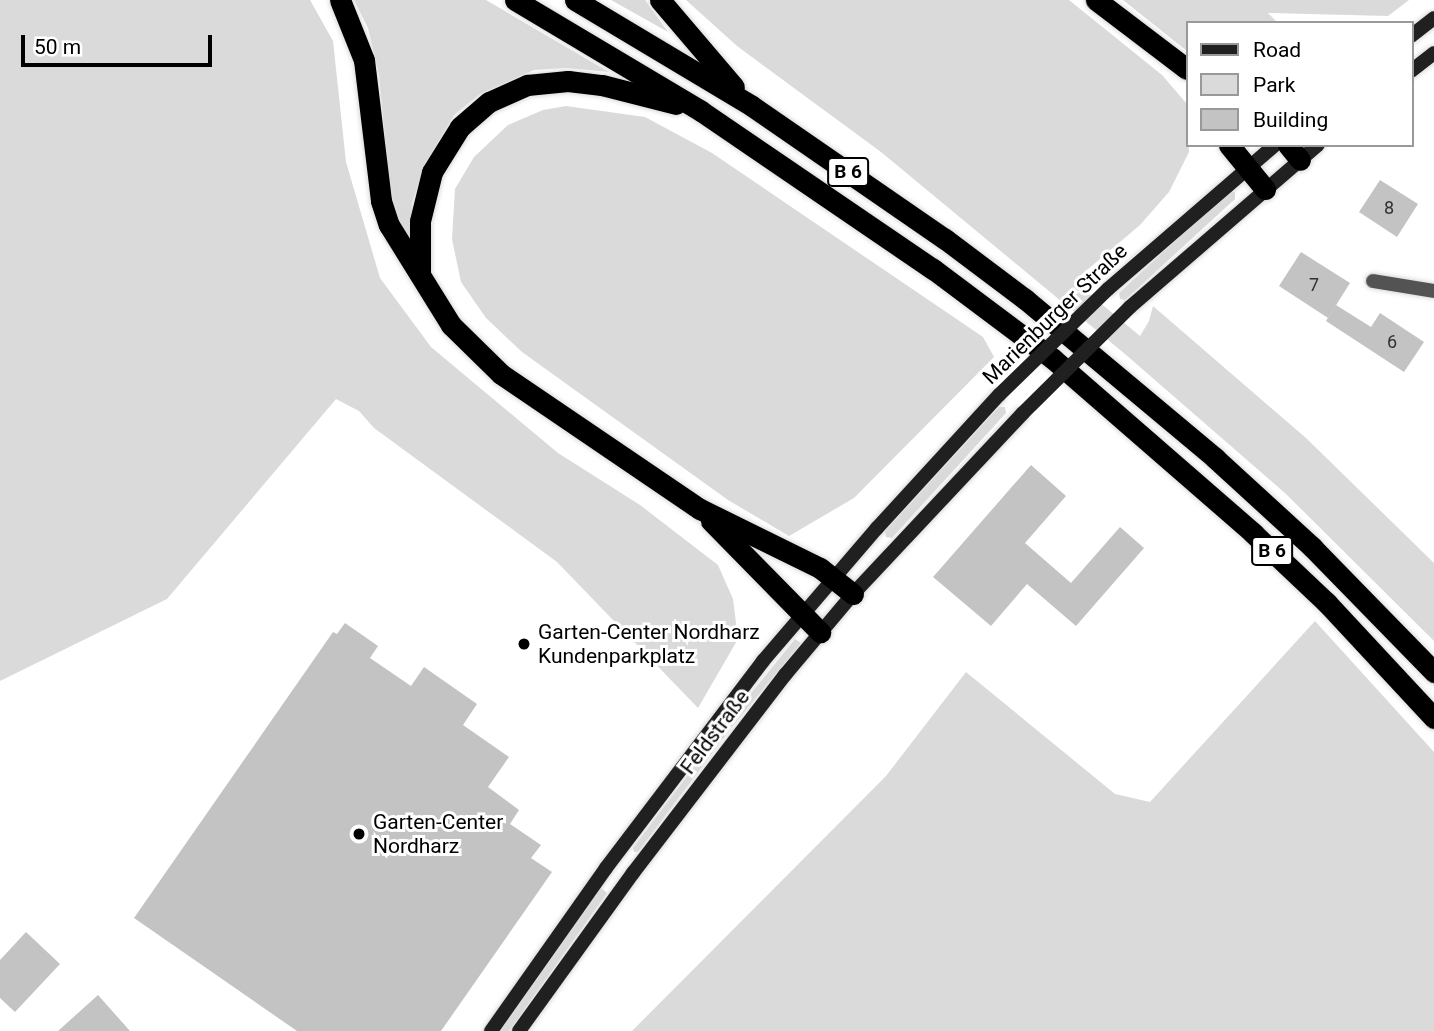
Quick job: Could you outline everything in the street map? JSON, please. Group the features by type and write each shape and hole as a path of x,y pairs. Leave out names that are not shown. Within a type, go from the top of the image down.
{"highway":[{"path":"340,0 364,60 381,201 389,225 451,325 501,374 700,509 820,568 853,594"},
{"name":"B 6","path":"515,0 701,111 933,269 1052,358 1253,533 1346,623 1434,718"},
{"name":"B 6","path":"575,0 752,106 945,239 1025,299 1254,494 1312,547 1434,672"},
{"path":"660,0 752,106"},
{"path":"1096,0 1179,64 1186,81"},
{"path":"420,275 420,221 432,172 460,127 489,102 527,85 569,81 602,85 701,111"},
{"path":"1230,147 1265,189"},
{"path":"700,509 801,616 820,632"}],"street":[{"path":"1413,34 1434,18"},
{"path":"1413,69 1434,53"},
{"name":"Marienburger Straße","path":"877,528 999,395 1108,289 1273,147"},
{"path":"1265,189 1294,152 1311,147"},
{"name":"Feldstraße","path":"519,1031 633,873 785,675 853,594 1022,414 1130,307 1265,189"},
{"path":"1373,281 1434,291"},
{"name":"Feldstraße","path":"491,1031 612,860 739,692 877,528"}],"green space":[{"path":"0,0 310,0 333,41 346,162 380,278 431,347 558,453 640,505 718,565 733,599 738,639 698,708 557,562 374,428 359,411 336,399 167,599 0,681"},
{"path":"354,0 486,0 609,72 567,68 534,70 480,94 454,115 425,164 412,203 411,239 407,242 395,215 389,180 379,74 368,28"},
{"path":"611,0 645,0 668,32"},
{"path":"686,0 1069,0 1162,75 1186,103 1186,147 1189,147 1189,152 1169,192 1140,225 1074,281 1140,336 1149,321 1153,306 1306,438 1434,563 1434,641 1286,494 1125,354 881,152 737,46"},
{"path":"1123,0 1409,0 1388,16 1268,13 1276,21 1186,21 1186,50"},
{"path":"566,106 645,117 712,153 983,337 994,357 854,498 789,536 728,500 522,352 486,318 461,282 452,239 455,189 474,157 508,125 543,110"},
{"path":"1228,192 1235,192 1235,199 1125,300 1120,299 1119,293"},
{"path":"999,407 1005,407 1006,413 892,538 886,537 885,531"},
{"path":"1315,621 1434,752 1434,1031 632,1031 886,776 966,672 1115,794 1150,802"},
{"path":"795,639 801,643 732,727 638,852 634,852 633,848 726,724"},
{"path":"601,888 607,893 509,1031 500,1031"}],"building":[{"path":"1380,180 1418,204 1397,237 1359,212"},
{"path":"1301,252 1350,283 1328,318 1279,286"},
{"path":"1336,305 1371,327 1380,313 1424,342 1404,372 1326,321"},
{"path":"1031,465 1066,496 1025,543 1071,583 1120,527 1144,548 1076,626 1027,584 991,626 933,577"},
{"name":"Garten-Center Nordharz","path":"345,623 378,646 370,658 411,686 424,667 477,704 463,725 509,757 488,787 519,810 510,824 541,845 531,858 552,872 441,1031 297,1031 134,918 333,632 337,634"},
{"path":"26,932 60,964 15,1012 0,998 0,960"},
{"path":"98,995 130,1031 58,1031"}],"place":[{"name":"Garten-Center Nordharz Kundenparkplatz","path":"524,644"},
{"name":"Garten-Center Nordharz","path":"359,834"}]}
